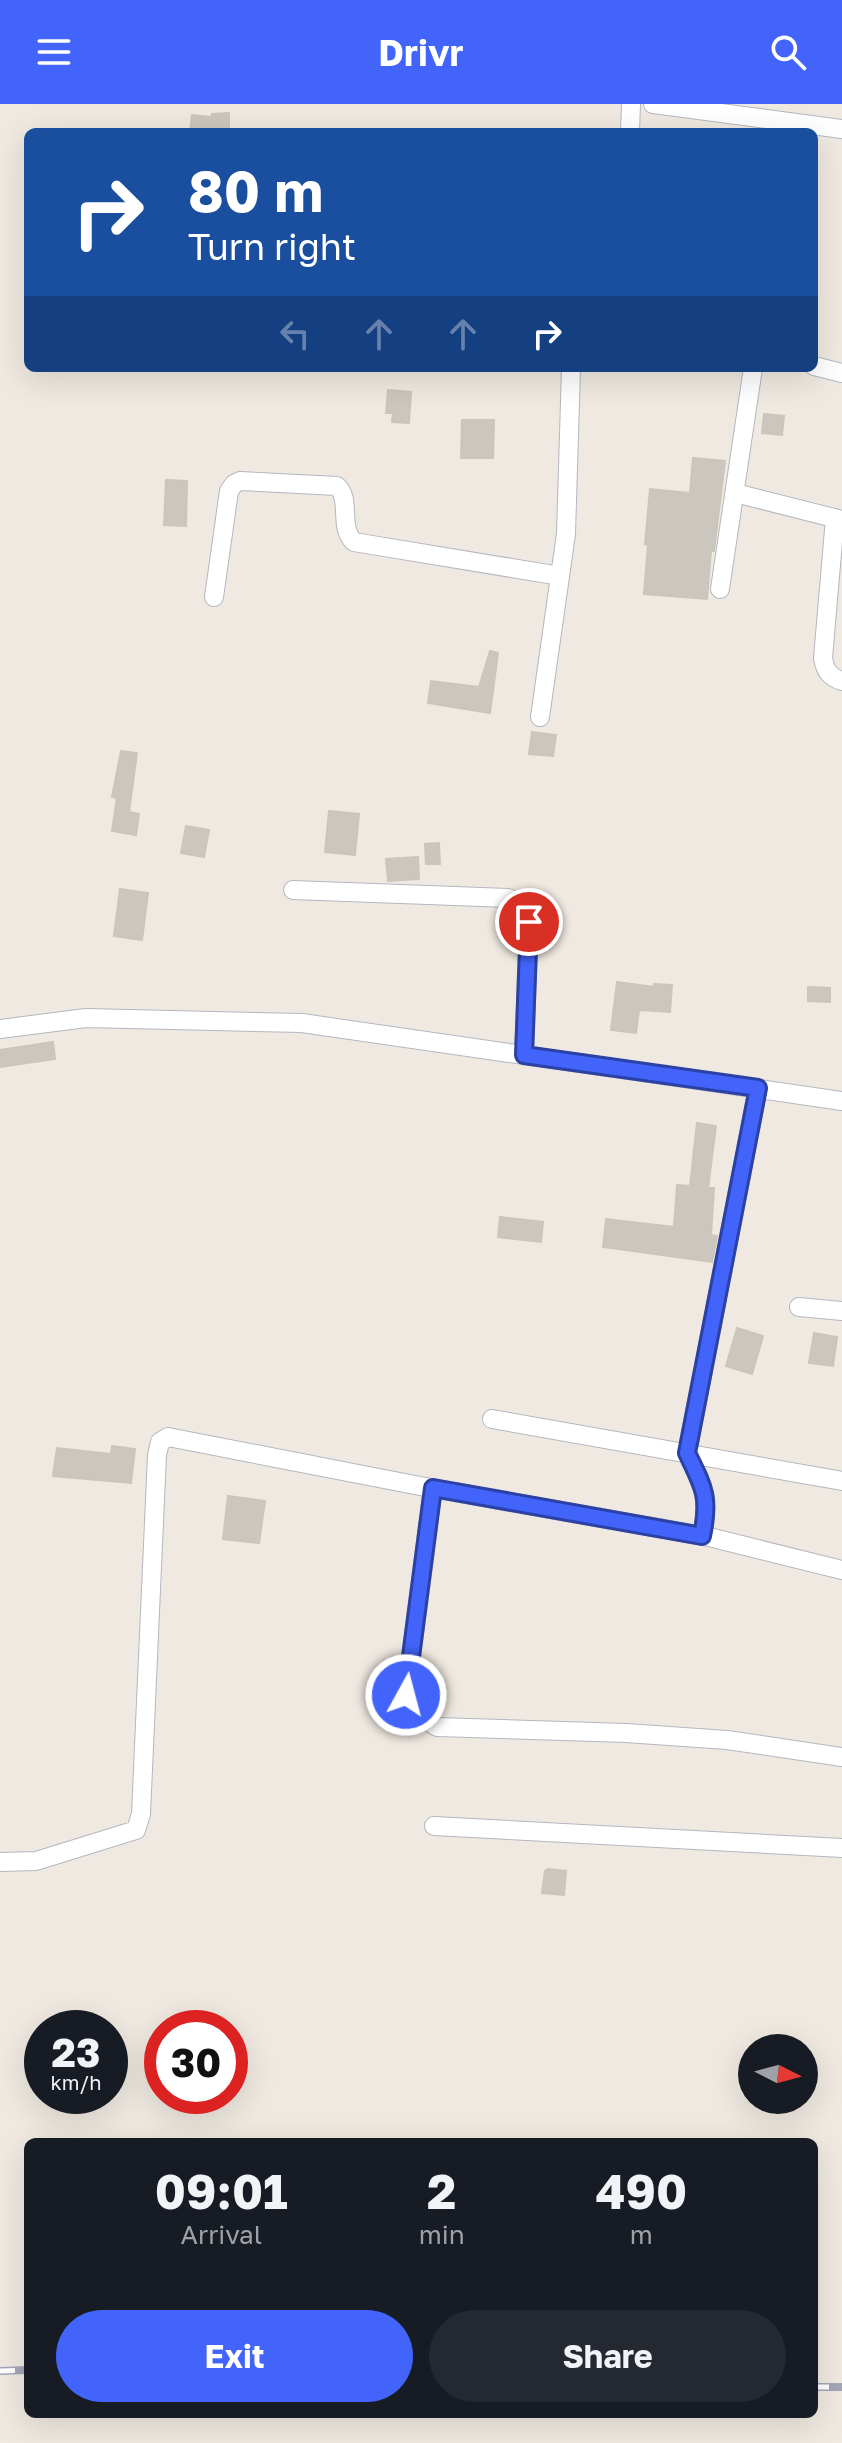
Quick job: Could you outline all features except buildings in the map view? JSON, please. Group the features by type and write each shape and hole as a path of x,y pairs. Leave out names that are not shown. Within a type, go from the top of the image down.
{"street":[{"path":"630,128 631,104"},
{"path":"653,104 842,129"},
{"path":"804,124 807,104"},
{"path":"818,367 842,373"},
{"path":"540,717 566,534 571,372"},
{"path":"720,589 752,372"},
{"path":"214,597 229,491 240,481 337,486 343,494 347,531 354,542 560,576"},
{"path":"735,493 839,519 823,658 825,670 842,681"},
{"path":"293,890 508,898 518,902 526,910 529,922 524,1055"},
{"path":"0,1029 86,1018 302,1023 842,1101"},
{"path":"702,1536 708,1506 702,1484 687,1453 758,1088"},
{"path":"799,1307 842,1311"},
{"path":"492,1419 842,1481"},
{"path":"0,1862 36,1861 136,1830 141,1814 157,1455 160,1442 168,1437 702,1536 842,1570"},
{"path":"433,1488 406,1695 418,1715 437,1727 727,1740 842,1757"},
{"path":"434,1826 842,1848"}],"railway":[{"path":"0,2371 24,2370"},
{"path":"818,2387 842,2387"}],"route":[{"path":"406,1695 433,1488 702,1536 708,1506 702,1484 687,1453 758,1088 524,1055 529,922"}]}
